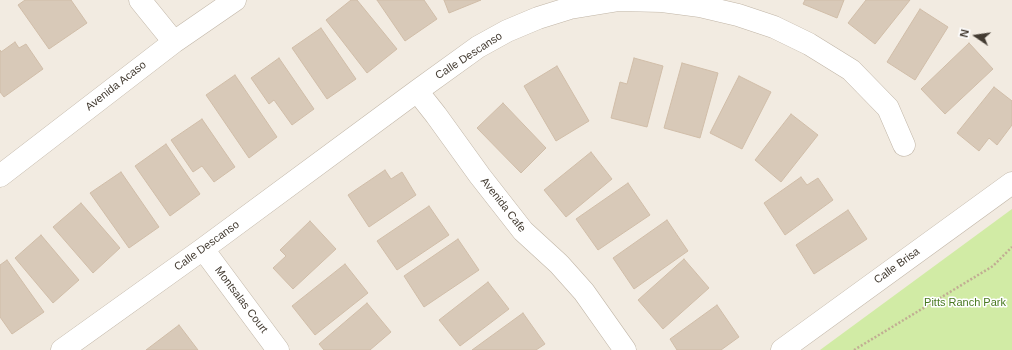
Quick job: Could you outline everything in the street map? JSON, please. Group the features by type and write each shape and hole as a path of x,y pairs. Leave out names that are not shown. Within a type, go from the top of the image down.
{"street":[{"path":"140,0 174,42"},
{"name":"Avenida Acaso","path":"0,176 174,42 235,0"},
{"name":"Calle Descanso","path":"62,350 203,249 478,47 507,31 538,18 570,8 619,0 662,1 700,6 738,14 774,27 809,44 851,70 888,108 904,145"},
{"name":"Avenida Cafe","path":"417,91 522,231 559,264 584,292 625,350"},
{"name":"Calle Brisa","path":"782,350 1012,183"},
{"name":"Montsalas Court","path":"203,249 278,350"}],"path":[{"path":"854,350 993,266 1012,247"}],"green space":[{"name":"Pitts Ranch Park","path":"1012,209 1012,350 820,350"}],"building":[{"path":"25,0 71,0 87,23 49,49 18,5"},
{"path":"351,0 357,0 397,49 367,73 326,20"},
{"path":"377,0 424,0 437,19 405,41"},
{"path":"444,0 481,0 449,13"},
{"path":"805,0 844,0 837,18 803,4"},
{"path":"866,0 910,0 875,44 848,23"},
{"path":"920,9 948,27 915,80 887,62"},
{"path":"321,28 356,79 327,99 292,48"},
{"path":"15,42 19,48 26,44 43,69 4,97 0,92 0,50 1,52"},
{"path":"969,43 993,69 945,114 921,89"},
{"path":"279,58 314,109 292,125 274,100 269,104 251,78"},
{"path":"634,58 663,66 647,127 611,118 620,82 627,84"},
{"path":"682,63 718,73 700,138 664,128"},
{"path":"557,66 589,121 556,141 524,86"},
{"path":"235,75 277,137 249,158 206,95"},
{"path":"739,76 771,92 742,149 710,133"},
{"path":"994,87 1012,101 1012,125 997,145 989,138 979,151 957,133"},
{"path":"503,103 546,148 521,173 477,128"},
{"path":"791,114 818,135 781,182 755,160"},
{"path":"202,119 235,167 214,182 202,166 193,172 171,140"},
{"path":"166,144 200,194 170,216 135,166"},
{"path":"591,152 612,179 566,217 544,190"},
{"path":"385,170 391,179 402,172 416,195 369,227 348,195"},
{"path":"121,172 159,227 129,248 90,193"},
{"path":"801,177 807,185 818,178 833,200 785,235 764,203"},
{"path":"628,183 650,215 598,250 576,219"},
{"path":"81,203 120,248 93,273 53,227"},
{"path":"429,206 449,235 397,270 377,241"},
{"path":"848,210 867,239 814,274 796,245"},
{"path":"667,220 688,251 634,289 613,258"},
{"path":"310,221 336,249 293,289 273,268 286,256 280,250"},
{"path":"41,235 79,280 53,303 15,258"},
{"path":"458,239 479,270 424,307 404,276"},
{"path":"684,259 709,288 663,329 638,300"},
{"path":"7,260 44,312 12,334 0,317 0,265"},
{"path":"345,264 368,293 315,335 292,306"},
{"path":"488,282 509,309 460,346 439,320"},
{"path":"367,303 391,332 370,350 324,350 319,344"},
{"path":"717,305 739,337 721,350 677,350 670,339"},
{"path":"523,313 545,344 536,350 472,350"},
{"path":"179,325 198,350 146,350"}]}
